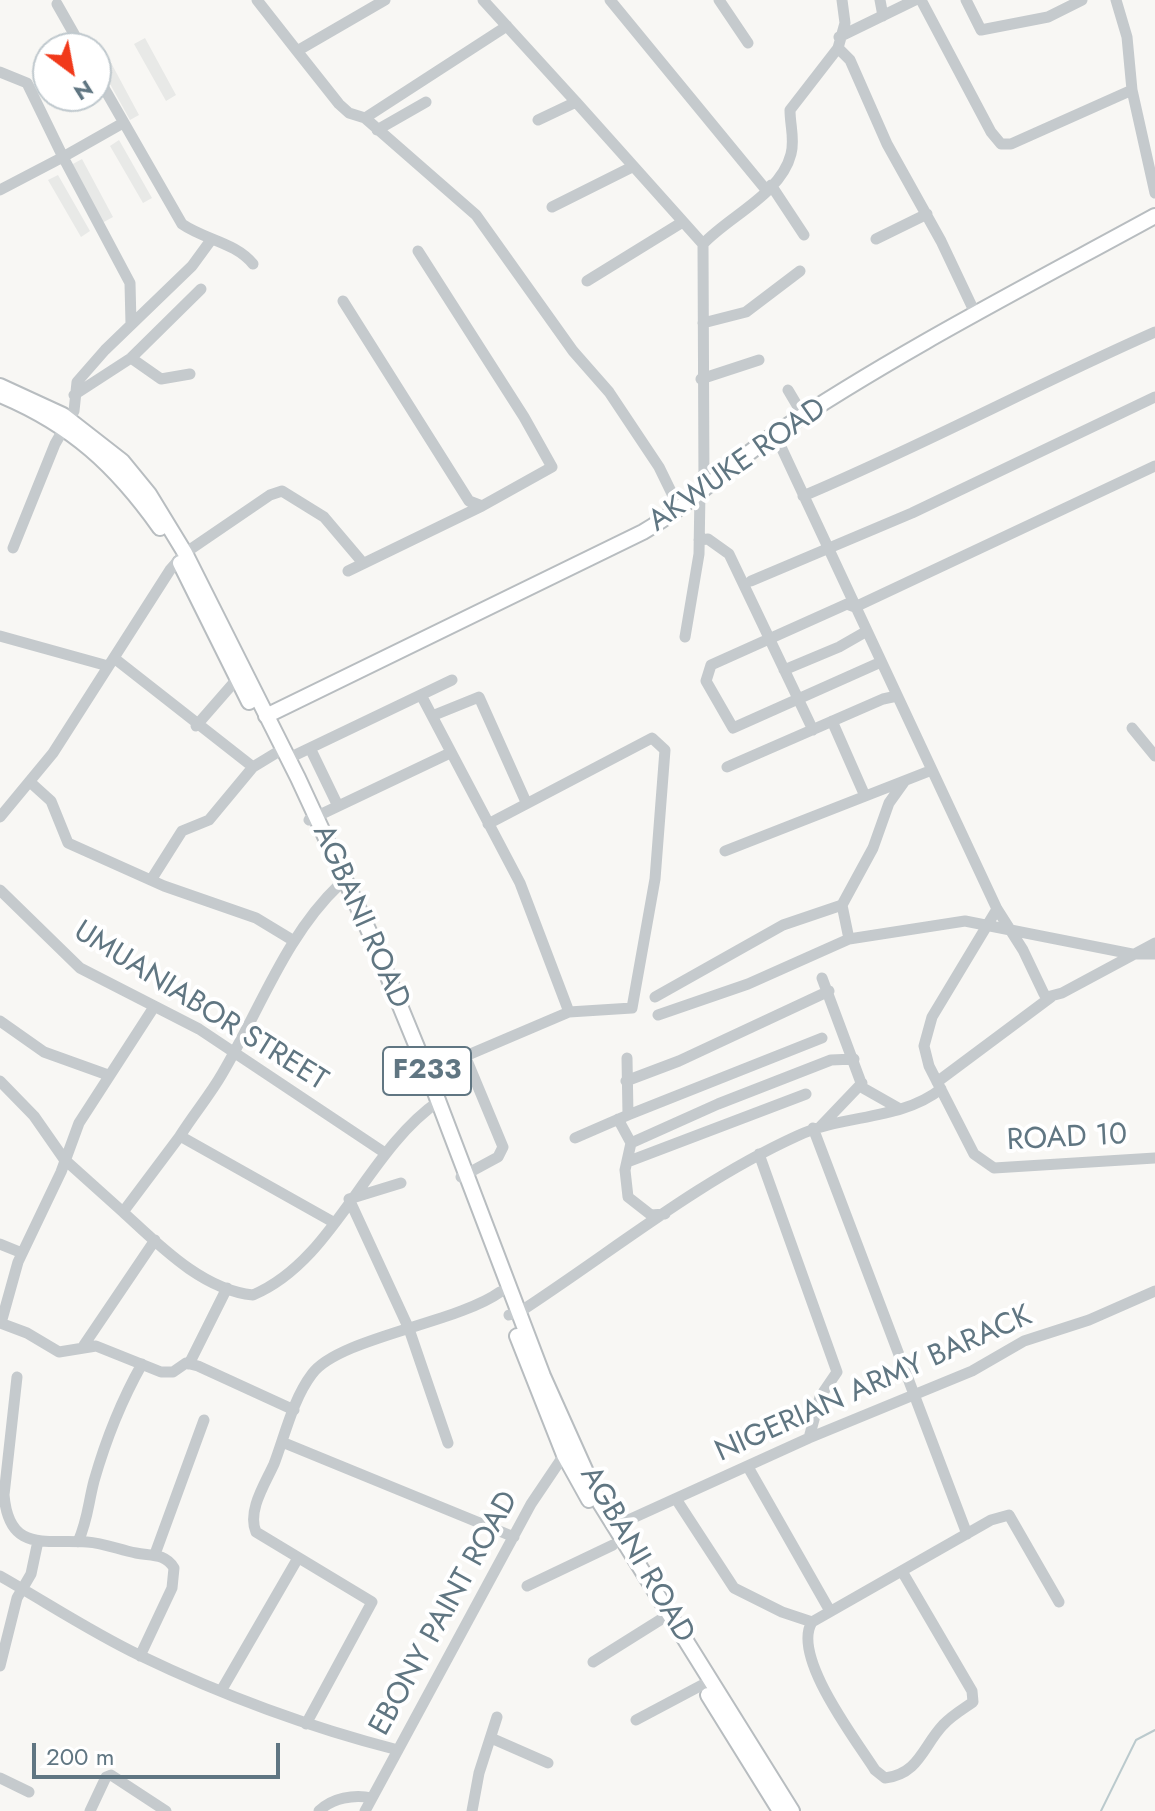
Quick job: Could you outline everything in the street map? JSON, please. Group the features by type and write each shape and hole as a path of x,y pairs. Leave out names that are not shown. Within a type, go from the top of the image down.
{"main road":[{"name":"AKWUKE ROAD","path":"262,717 643,532 680,510 775,434 976,315 1155,216"},
{"name":"AGBANI ROAD","path":"0,386 67,424"},
{"name":"AGBANI ROAD","path":"0,395 90,434 134,475 181,556 373,940 424,1074"},
{"name":"AGBANI ROAD","path":"181,556 237,679 262,717"},
{"name":"AGBANI ROAD","path":"312,819 424,1074 465,1176 514,1314 570,1452 613,1545 780,1811"},
{"name":"AGBANI ROAD","path":"465,1176 500,1292 514,1314"},
{"name":"AGBANI ROAD","path":"570,1452 613,1527 792,1811"}],"street":[{"path":"257,0 339,104 349,113 365,118 485,226 573,351 609,392 659,467 680,510"},
{"path":"297,51 385,0"},
{"path":"483,0 703,244 702,490 695,587 687,610 685,637"},
{"path":"611,0 769,188 804,235"},
{"path":"719,0 748,43"},
{"path":"703,244 769,188 791,156 793,135 790,110 839,42 845,23 842,0"},
{"path":"880,0 883,16"},
{"path":"839,42 915,0"},
{"path":"921,0 996,141 1011,144 1132,90"},
{"path":"966,0 981,30 1048,17 1082,0"},
{"path":"1116,0 1127,37 1132,90 1155,193"},
{"path":"57,4 73,32"},
{"path":"365,118 507,26"},
{"path":"839,42 887,144 927,214 976,315"},
{"path":"0,72 27,83 130,283 131,324"},
{"path":"377,130 426,102"},
{"path":"538,120 576,102"},
{"path":"112,103 182,224 238,250 253,264"},
{"path":"0,190 123,123"},
{"path":"552,207 632,167"},
{"path":"876,239 927,214"},
{"path":"587,281 681,223"},
{"path":"13,548 75,409 74,395 82,376 192,266 211,240"},
{"path":"348,571 482,506 552,467 524,417 418,251"},
{"path":"703,323 746,312 800,271"},
{"path":"74,395 131,358 201,289"},
{"path":"343,301 469,501 482,506"},
{"path":"803,496 887,461 1027,390 1155,332"},
{"path":"131,358 161,379 190,374"},
{"path":"701,379 759,360"},
{"path":"788,390 804,417"},
{"path":"751,581 829,549 1155,397"},
{"path":"775,434 997,909 1044,994 1051,997"},
{"path":"881,662 733,728 706,681 711,665 847,604 855,607 1155,466"},
{"path":"0,817 30,782 181,556 270,495 282,491 324,517 363,563"},
{"path":"699,540 708,539 729,554 768,642 801,699 813,730"},
{"path":"784,670 867,631"},
{"path":"0,636 111,662 153,687 196,726 253,767"},
{"path":"196,726 237,679"},
{"path":"151,880 182,831 209,820 253,767 310,748 452,680"},
{"path":"727,767 895,693"},
{"path":"421,695 520,883 569,1012"},
{"path":"432,716 479,697 526,802"},
{"path":"832,721 865,796"},
{"path":"1132,728 1155,756"},
{"path":"424,1074 569,1012 629,1010 634,1004 655,879 665,750 652,738 488,824"},
{"path":"310,748 338,806"},
{"path":"312,819 450,753"},
{"path":"725,851 932,770"},
{"path":"30,782 51,801 68,843 151,880 256,918 294,941"},
{"path":"849,939 842,905 873,848 889,803 904,782"},
{"path":"123,1212 222,1074 294,941 321,902 340,884"},
{"name":"UMUANIABOR STREET","path":"0,890 80,968 199,1029 385,1153"},
{"path":"655,997 783,925 842,905"},
{"name":"ROAD 10","path":"997,909 990,926 928,1027 925,1054 974,1154 989,1166 1155,1158"},
{"path":"658,1015 748,984 849,939 965,921 1132,954 1155,954"},
{"path":"514,1314 759,1154 817,1128 900,1110 939,1085 1051,997 1155,943"},
{"path":"822,978 867,1092 900,1110"},
{"path":"626,1081 679,1061 829,991"},
{"path":"154,1007 79,1123 22,1253 1,1323 27,1333 55,1351 84,1345 96,1346 167,1373 189,1364 227,1288"},
{"path":"0,1021 44,1052 108,1075"},
{"path":"575,1138 822,1038"},
{"path":"465,1176 498,1157 503,1147 466,1058"},
{"path":"627,1058 623,1117 631,1143 627,1162 628,1197 651,1215 665,1214"},
{"path":"631,1143 718,1104 831,1060 854,1059"},
{"path":"0,1081 34,1116 64,1159 155,1240 191,1269 227,1288 253,1295 299,1263 385,1153 436,1103"},
{"path":"817,1128 862,1083"},
{"path":"627,1162 806,1094"},
{"path":"817,1128 912,1395 967,1534"},
{"path":"180,1136 333,1222"},
{"path":"759,1154 837,1372 820,1397 809,1438"},
{"path":"349,1199 401,1183"},
{"path":"349,1199 409,1329 448,1443"},
{"path":"84,1345 155,1240"},
{"path":"0,1244 22,1253"},
{"name":"NIGERIAN ARMY BARACK","path":"613,1527 809,1438 972,1371 1024,1341 1089,1320 1155,1291"},
{"path":"306,1724 372,1602 259,1536 253,1522 294,1410 311,1375 323,1364 460,1312 500,1292"},
{"path":"78,1542 89,1518 92,1488 111,1424 142,1364"},
{"path":"189,1364 294,1410"},
{"path":"17,1377 7,1444 5,1506 17,1531 38,1541 78,1542 155,1554 172,1564 174,1581 140,1656"},
{"path":"155,1554 204,1420"},
{"path":"282,1442 514,1537"},
{"name":"EBONY PAINT ROAD","path":"365,1811 514,1537 570,1452"},
{"path":"748,1467 830,1611"},
{"path":"676,1499 734,1588 782,1612 812,1622"},
{"path":"903,1573 972,1691 973,1702 941,1726 919,1762 896,1776 885,1778 875,1770 814,1667 806,1635 812,1622 1001,1516 1013,1517 1059,1602"},
{"path":"0,1666 22,1589 35,1564 38,1541"},
{"path":"527,1586 613,1545"},
{"path":"221,1691 298,1558"},
{"path":"0,1576 140,1656 306,1724 398,1750"},
{"path":"593,1662 660,1620"},
{"path":"636,1720 702,1685"},
{"path":"472,1811 479,1773 497,1717"},
{"path":"491,1738 548,1763"},
{"path":"90,1811 106,1777 111,1775 166,1811"},
{"path":"0,1778 29,1792"},
{"path":"319,1811 332,1801 372,1798"}],"shaded area":[{"path":"145,38 176,95 166,101 134,44"},
{"path":"112,65 139,115 130,120 112,87"},
{"path":"119,140 152,198 143,203 110,146"},
{"path":"82,159 113,217 102,223 71,165"},
{"path":"58,175 90,231 81,237 48,180"}],"waterway":[{"path":"1101,1811 1136,1740 1155,1730"}]}
